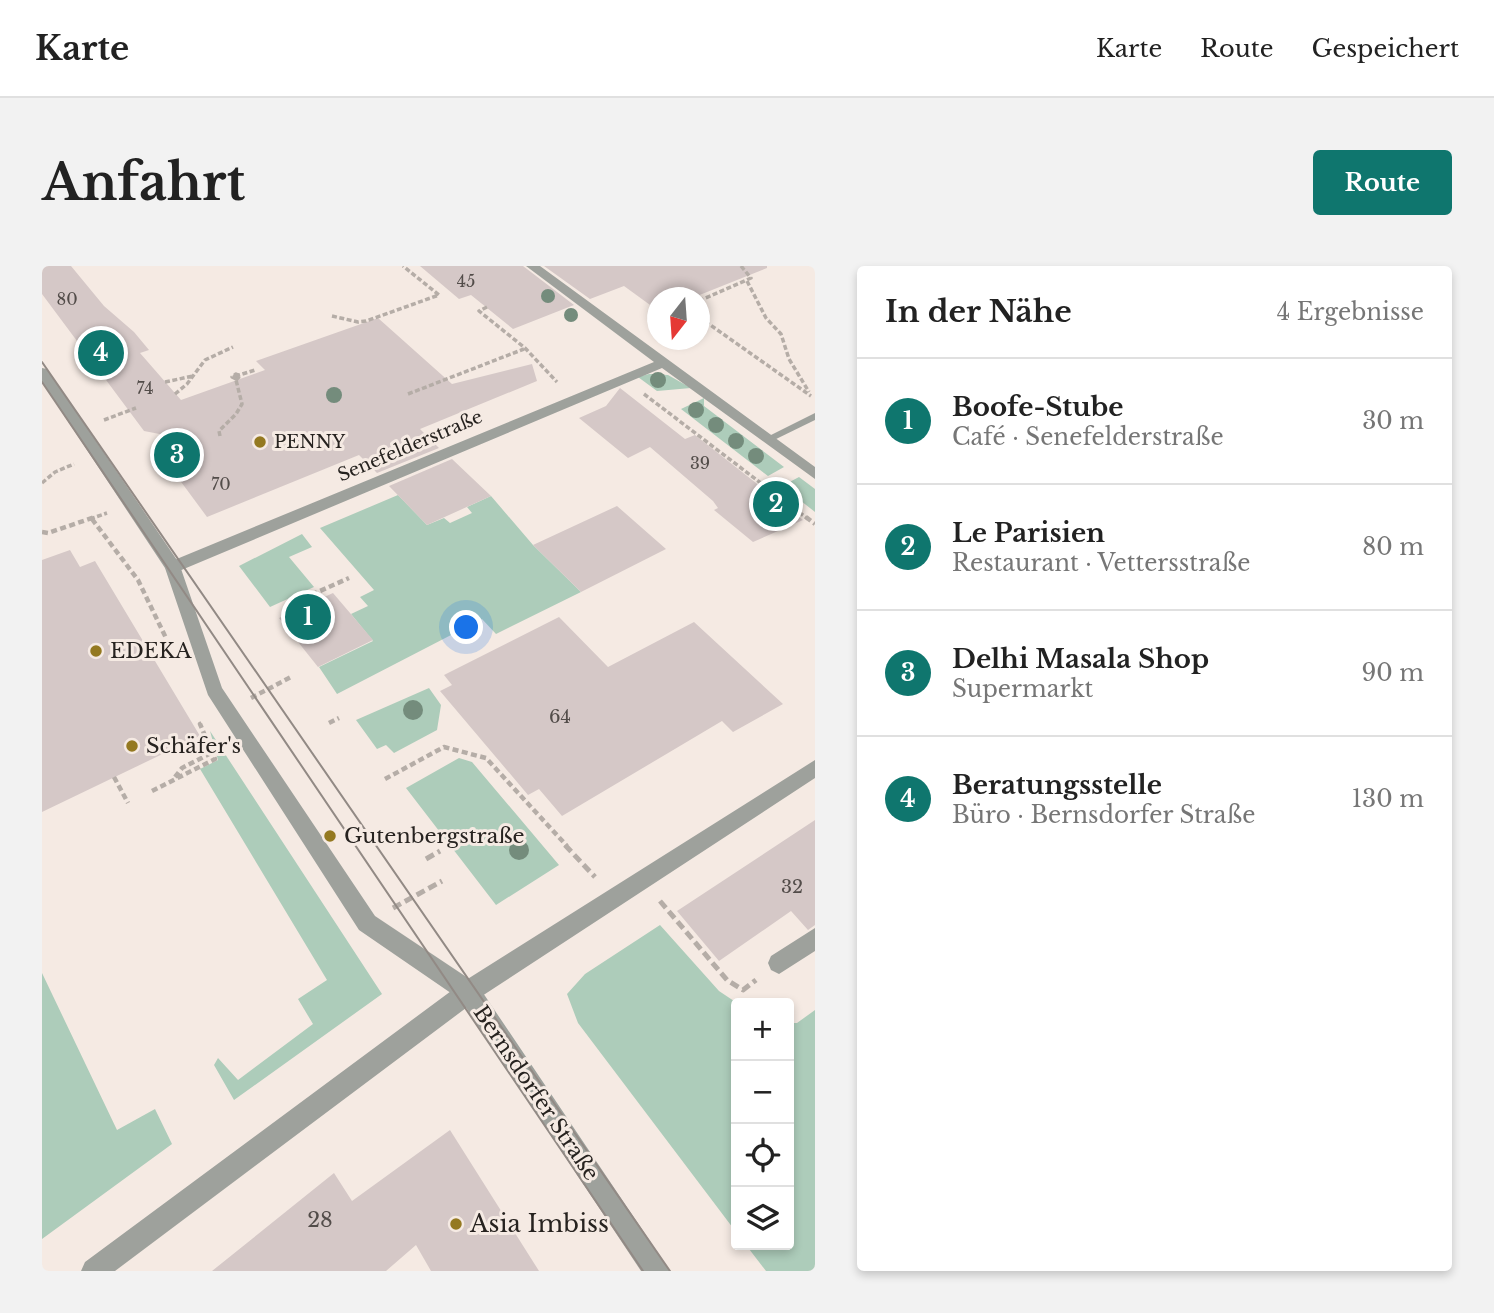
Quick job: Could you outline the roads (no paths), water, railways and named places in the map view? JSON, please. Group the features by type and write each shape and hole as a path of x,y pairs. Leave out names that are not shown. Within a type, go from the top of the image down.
{"street":[{"path":"532,266 815,474"},
{"name":"Senefelderstraße","path":"173,567 663,363"},
{"name":"Bernsdorfer Straße","path":"42,372 173,567 214,690 367,923 469,992 657,1271"},
{"path":"94,1271 469,992 815,768"},
{"path":"779,963 815,937"}],"lane":[{"path":"768,439 815,416"}],"tram line":[{"path":"42,362 670,1271"},
{"path":"42,382 643,1271"}],"place":[{"name":"Beratungsstelle","path":"101,353"},
{"name":"PENNY","path":"260,442"},
{"name":"Delhi Masala Shop","path":"177,455"},
{"name":"Le Parisien","path":"776,504"},
{"name":"Boofe-Stube","path":"308,617"},
{"name":"EDEKA","path":"96,651"},
{"name":"Schäfer's","path":"132,746"},
{"name":"Gutenbergstraße","path":"330,836"},
{"name":"Asia Imbiss","path":"456,1224"}]}
